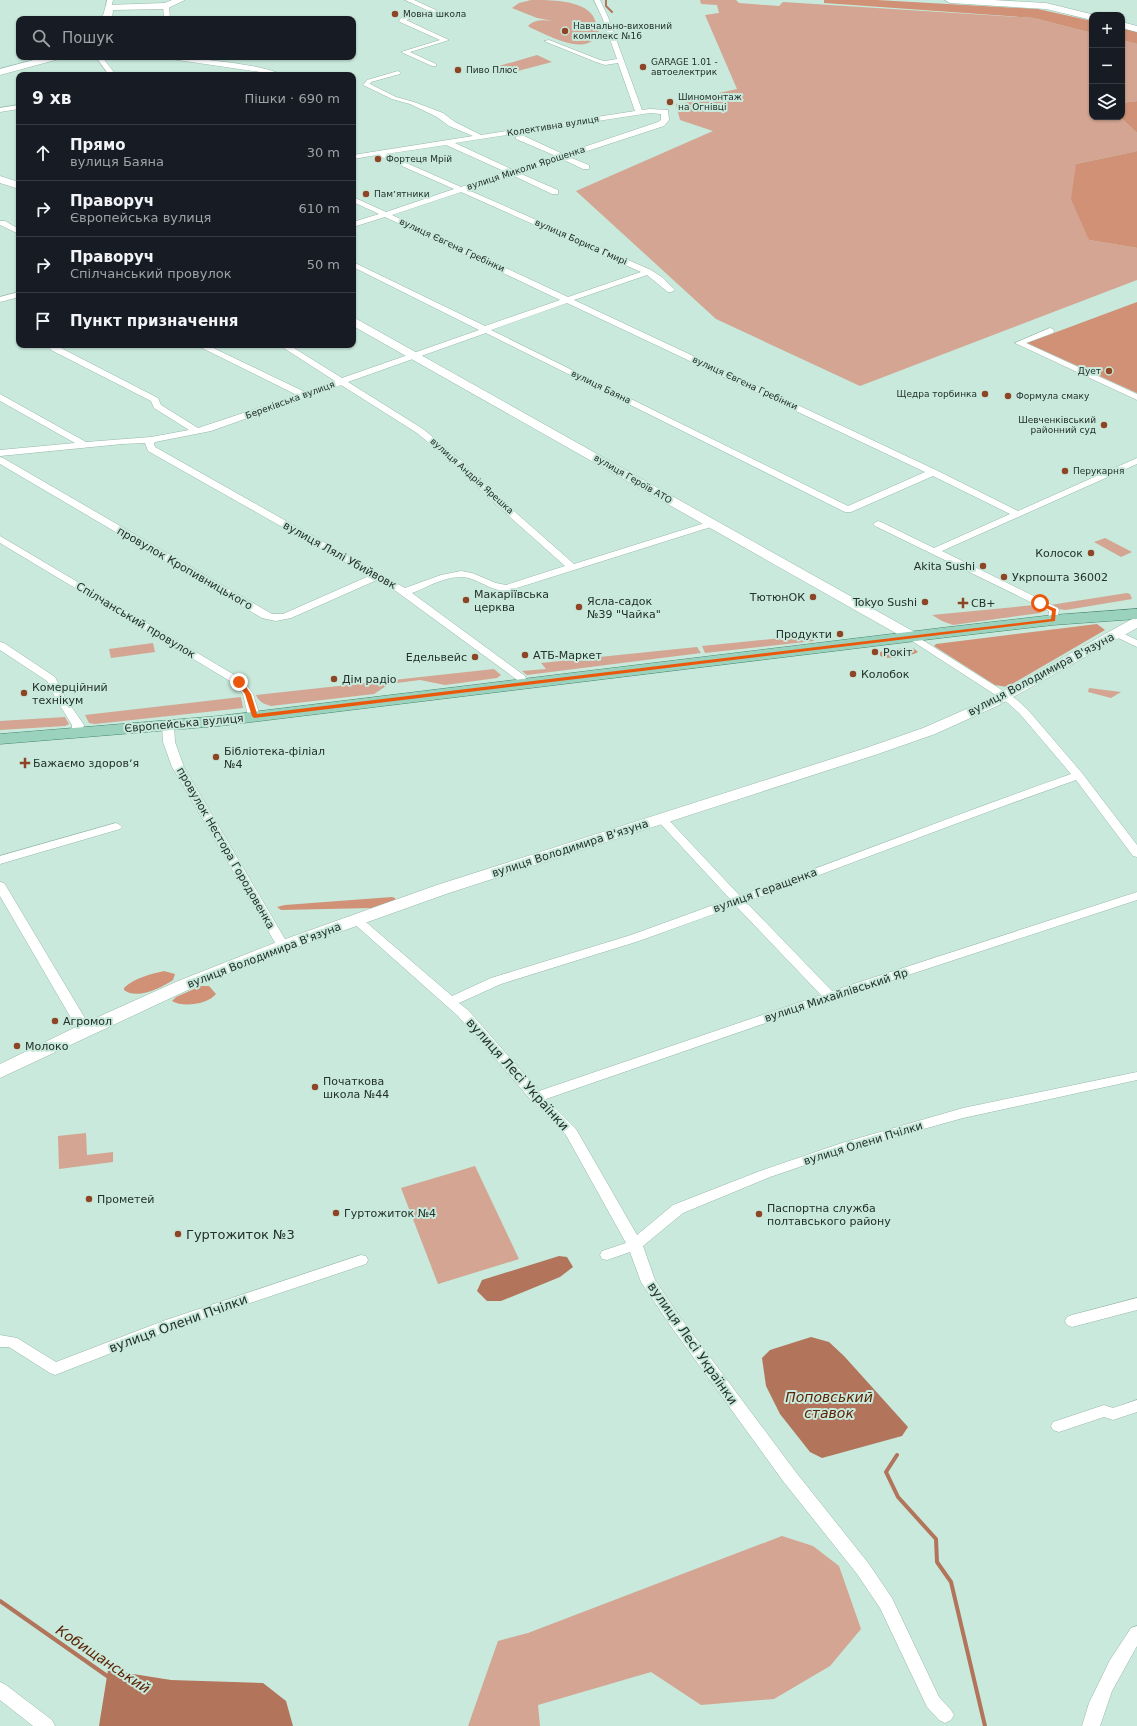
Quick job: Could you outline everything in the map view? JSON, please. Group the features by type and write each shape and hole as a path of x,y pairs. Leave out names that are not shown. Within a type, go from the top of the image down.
{"main road":[{"name":"Європейська вулиця","path":"1082,618 1137,607"},
{"name":"Європейська вулиця","path":"0,739 168,725 254,716 1053,620 1137,614"}],"street":[{"path":"108,16 110,4 166,6 180,0"},
{"path":"408,0 435,11 403,19 402,21 446,40 404,52 434,65"},
{"path":"589,0 598,3 605,18 639,113"},
{"path":"950,0 1046,6 1089,16"},
{"path":"166,6 167,16"},
{"path":"1125,26 1137,29"},
{"path":"547,41 605,63 620,61"},
{"path":"0,72 45,60"},
{"path":"101,60 111,72"},
{"path":"192,60 268,72"},
{"path":"398,73 369,81 366,85 394,98 412,103 440,115 452,124 480,137"},
{"path":"0,110 16,107"},
{"name":"вулиця Миколи Ярошенка","path":"356,224 661,124 665,120 664,112 639,113"},
{"name":"Колективна вулиця","path":"356,157 639,113"},
{"path":"519,137 586,167"},
{"path":"446,142 555,192"},
{"name":"вулиця Бориса Гмирі","path":"378,153 515,212 648,272 671,290"},
{"path":"0,179 16,185"},
{"name":"вулиця Євгена Гребінки","path":"356,200 933,472 1017,514"},
{"path":"2,223 16,230"},
{"name":"вулиця Баяна","path":"356,265 848,510 933,472"},
{"name":"вулиця Бориса Гмирі","path":"569,300 648,272"},
{"path":"0,300 16,295"},
{"name":"Береківська вулиця","path":"0,453 151,440 198,432 416,356 569,300"},
{"name":"вулиця Героїв АТО","path":"356,323 913,637"},
{"path":"1050,331 1019,343 1137,398"},
{"path":"54,348 155,400 157,406 198,432"},
{"path":"206,348 305,395"},
{"name":"вулиця Андрія Ярешка","path":"288,348 420,431 460,464 486,491 572,567"},
{"path":"0,397 85,446"},
{"name":"вулиця Лялі Убийвовк","path":"151,440 149,444 152,449 405,592 521,678 523,684"},
{"name":"провулок Кропивницького","path":"0,460 248,604 269,618 287,616 377,576"},
{"path":"934,550 1137,461"},
{"path":"405,592 458,574 471,576 501,588 506,588 711,524"},
{"path":"878,524 934,550 1054,610 1053,620"},
{"name":"Спілчанський провулок","path":"0,539 239,682 248,694 254,716"},
{"name":"вулиця Володимира В'язуна","path":"0,1072 85,1030 184,985 283,946 444,889 872,751 929,731 992,703 1137,622"},
{"path":"1116,633 1137,644"},
{"path":"913,637 1004,696 1024,712 1078,775 1137,854"},
{"path":"0,645 51,679 61,699 78,725 77,733"},
{"name":"провулок Нестора Городовенка","path":"168,725 169,742 178,767 283,946"},
{"name":"вулиця Геращенка","path":"450,1002 496,981 634,938 856,858 981,808 1078,775"},
{"path":"661,818 737,900 830,996"},
{"path":"0,860 116,827"},
{"path":"0,886 85,1030"},
{"name":"вулиця Михайлівський Яр","path":"536,1097 830,996 1137,896"},
{"name":"вулиця Лесі Українки","path":"356,920 463,1013 536,1097 571,1132 635,1246 648,1282 789,1476 863,1569 886,1603 933,1702 945,1715"},
{"name":"вулиця Олени Пчілки","path":"607,1255 635,1246 678,1209 765,1174 847,1146 963,1113 1137,1076"},
{"name":"вулиця Олени Пчілки","path":"0,1341 12,1342 55,1369 94,1352 264,1292 361,1260"},
{"path":"1072,1321 1137,1304"},
{"path":"1059,1426 1104,1411 1113,1414 1137,1406"},
{"path":"1091,1726 1092,1718 1111,1674 1137,1633"},
{"path":"0,1690 46,1726"}],"shaded area":[{"path":"531,0 565,2 582,7 593,16 601,40 592,36 594,39 588,43 572,44 531,28 528,26 536,21 553,21 537,18 512,8 519,3"},
{"path":"700,0 736,0 739,3 779,6 783,2 1034,18 1089,32 1089,120 1123,120 1137,133 1137,151 1076,164 1089,240 1137,248 1137,280 860,386 716,319 576,191 713,131 680,120 676,104 707,100 705,96 737,89 705,15 719,13 717,5 701,4"},
{"path":"824,0 877,0 1038,9 1089,20 1089,32 1034,18 824,3"},
{"path":"1125,29 1137,32 1137,44 1125,41"},
{"path":"1125,41 1137,44 1137,101 1125,103"},
{"path":"537,55 552,62 514,72 499,66"},
{"path":"1137,101 1137,133 1123,120 1125,120 1125,103"},
{"path":"1137,151 1137,248 1089,240 1071,199 1076,164"},
{"path":"1137,302 1137,393 1027,343"},
{"path":"1105,538 1132,552 1121,557 1094,542"},
{"path":"1127,593 1130,594 1132,599 1066,610 1057,609 1050,605"},
{"path":"1035,605 1041,612 1040,613 953,625 932,615"},
{"path":"1097,624 1105,630 1007,687 995,685 934,646 936,644"},
{"path":"811,635 814,641 705,653 702,646"},
{"path":"153,643 155,652 111,658 109,649"},
{"path":"697,647 701,653 527,675 522,671 546,669 541,663"},
{"path":"900,648 913,648 918,652 899,657 888,658 880,656 880,652"},
{"path":"494,669 501,675 497,678 445,685 420,680 389,684 374,694 271,706 262,702 256,695"},
{"path":"1089,688 1121,692 1111,698 1088,692"},
{"path":"241,697 243,708 95,724 89,723 85,715"},
{"path":"65,717 69,724 65,726 0,730 0,721"},
{"path":"395,898 395,900 372,908 281,910 277,907 285,905"},
{"path":"164,971 175,974 173,980 156,989 149,992 135,994 124,990 124,988 138,979"},
{"path":"201,986 209,986 216,994 207,1000 195,1004 182,1004 172,1001 176,997"},
{"path":"86,1133 87,1155 113,1152 113,1162 59,1169 58,1136"},
{"path":"475,1166 519,1259 438,1284 401,1188"},
{"path":"782,1536 813,1546 839,1566 861,1629 830,1666 774,1699 701,1705 651,1672 538,1705 540,1726 468,1726 498,1641 528,1633"}],"water":[{"path":"559,1256 567,1257 573,1267 560,1277 501,1301 487,1301 477,1291 482,1280"},
{"name":"Поповський ставок","path":"811,1337 829,1342 844,1356 908,1427 902,1436 822,1458 810,1452 780,1414 766,1386 762,1358 770,1350"},
{"path":"108,1670 171,1680 263,1683 286,1701 293,1726 99,1726"}],"waterway":[{"path":"606,0 606,6 612,12"},
{"path":"897,1455 886,1472 898,1497 936,1539 937,1562 951,1582 985,1726"},
{"name":"Кобищанський","path":"0,1601 110,1678"}],"place":[{"name":"Мовна школа","path":"395,14"},
{"name":"Навчально-виховний комплекс №16","path":"565,31"},
{"name":"GARAGE 1.01 - автоелектрик","path":"643,67"},
{"name":"Пиво Плюс","path":"458,70"},
{"name":"Шиномонтаж на Огнівці","path":"670,102"},
{"name":"Фортеця Мрій","path":"378,159"},
{"name":"Памʼятники","path":"366,194"},
{"name":"Дует","path":"1109,371"},
{"name":"Щедра торбинка","path":"985,394"},
{"name":"Формула смаку","path":"1008,396"},
{"name":"Шевченківський районний суд","path":"1104,425"},
{"name":"Перукарня","path":"1065,471"},
{"name":"Колосок","path":"1091,553"},
{"name":"Akita Sushi","path":"983,566"},
{"name":"Укрпошта 36002","path":"1004,577"},
{"name":"ТютюнОК","path":"813,597"},
{"name":"Макаріївська церква","path":"466,600"},
{"name":"Tokyo Sushi","path":"925,602"},
{"name":"СВ+","path":"963,603"},
{"name":"Ясла-садок №39 \"Чайка\"","path":"579,607"},
{"name":"Продукти","path":"840,634"},
{"name":"Рокіт","path":"875,652"},
{"name":"АТБ-Маркет","path":"525,655"},
{"name":"Едельвейс","path":"475,657"},
{"name":"Колобок","path":"853,674"},
{"name":"Дім радіо","path":"334,679"},
{"name":"Комерційний технікум","path":"24,693"},
{"name":"Бібліотека-філіал №4","path":"216,757"},
{"name":"Бажаємо здоровʼя","path":"25,763"},
{"name":"Агромол","path":"55,1021"},
{"name":"Молоко","path":"17,1046"},
{"name":"Початкова школа №44","path":"315,1087"},
{"name":"Прометей","path":"89,1199"},
{"name":"Гуртожиток №4","path":"336,1213"},
{"name":"Паспортна служба полтавського району","path":"759,1214"},
{"name":"Гуртожиток №3","path":"178,1234"}],"route":[{"path":"239,682 248,694 254,716 1053,620 1054,610 1040,603"}]}
